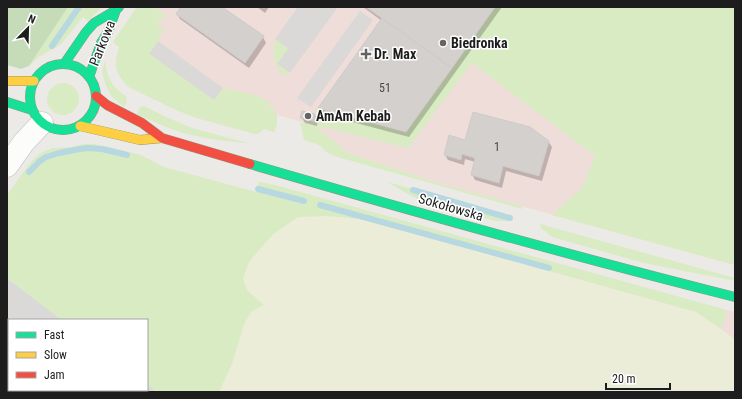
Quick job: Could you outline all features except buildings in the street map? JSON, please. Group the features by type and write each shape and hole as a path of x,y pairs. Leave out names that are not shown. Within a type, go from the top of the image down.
{"street":[{"name":"Parkowa","path":"64,64 94,23 117,9"},
{"name":"Parkowa","path":"89,77 101,43 108,32 117,9"},
{"path":"7,102 37,116 51,128 71,130 80,126 92,113 96,105 96,89 89,77 82,70 73,66 64,64 56,65 48,67 42,72 34,81 30,91 30,97 37,116 24,142 7,166"},
{"path":"7,81 34,81"},
{"name":"Sokołowska","path":"96,96 107,105 142,123 162,138 295,178 482,231 642,274 735,297"},
{"name":"Sokołowska","path":"80,126 140,140 162,138"}],"shaded area":[{"path":"137,7 513,7 596,156 735,265 434,182 348,153 313,125 277,115 277,125 274,132 264,129 258,134 255,134 196,118 174,109 129,87 117,71 116,60 119,47 113,42"},
{"path":"298,7 338,7 290,73 277,64 288,48 275,39"},
{"path":"360,11 373,20 311,107 297,98"},
{"path":"158,41 223,88 214,100 149,54"},
{"path":"7,278 61,319 8,319 8,391 148,391 148,386 157,392 7,392"},
{"path":"727,310 735,312 735,340 721,329"}],"green space":[{"path":"7,7 68,7 29,66 21,69 7,65"},
{"path":"68,7 102,7 88,21 83,17 62,43 40,56 29,66"},
{"path":"137,7 156,7 155,8 165,15 165,21 160,18 157,23 164,28 158,41 149,54 214,100 223,88 248,93 271,104 265,108 265,110 272,106 275,113 277,122 274,132 264,129 258,134 255,134 191,116 129,87 120,77 116,69 116,60 119,47 113,42"},
{"path":"496,7 735,7 735,265 552,215 582,188 595,156 472,63 408,148 314,125 348,153 434,182 522,206 522,209 334,156 326,152 319,145 304,140 300,122 313,125 317,113 314,112 317,109 406,133"},
{"path":"275,39 288,49 277,64 290,73 282,74 275,62"},
{"path":"105,60 108,76 113,85 126,96 127,102 124,107 112,97 106,86 102,72"},
{"path":"60,83 66,83 76,90 79,99 78,105 72,112 66,115 60,115 50,108 47,102 47,96 54,86"},
{"path":"144,106 192,128 251,144 207,138 176,131 137,114 140,107"},
{"path":"84,144 95,144 122,150 141,155 164,167 256,192 259,182 275,185 727,310 721,329 696,312 360,219 328,216 298,217 272,235 249,262 243,279 247,290 264,305 252,311 244,324 232,364 219,392 157,392 148,386 148,319 61,319 7,278 7,195 30,163 39,154 53,148 71,147"},
{"path":"387,182 513,216 507,221 496,221 447,208 417,199"},
{"path":"328,216 360,219 696,312 735,340 735,392 219,392 232,364 244,324 252,311 243,279 249,262 272,235 298,217"},
{"path":"540,224 735,278 735,281 644,263 552,237 541,228"}],"waterway":[{"path":"52,46 79,7"},
{"path":"29,172 46,157 80,149 102,149 127,155"},
{"path":"258,189 304,201"},
{"path":"413,190 510,218"},
{"path":"320,205 549,268"}],"traffic: fast":[{"path":"89,77 101,43 108,32 116,10 119,7"},
{"path":"64,64 94,23 116,10"},
{"path":"63,64 76,66 91,79 94,84 96,97 94,110 81,125 76,128 63,130 50,128 35,115 32,110 30,97 32,84 45,69 50,66 63,64"},
{"path":"7,102 32,110"},
{"path":"250,164 492,233 735,297"}],"traffic: slow":[{"path":"7,81 34,81"},
{"path":"80,126 140,140 162,138"}],"traffic: jam":[{"path":"96,96 107,105 142,123 162,138 250,164"}],"place":[{"name":"Biedronka","path":"443,43"},
{"name":"Dr. Max","path":"366,54"},
{"name":"AmAm Kebab","path":"308,116"}]}
